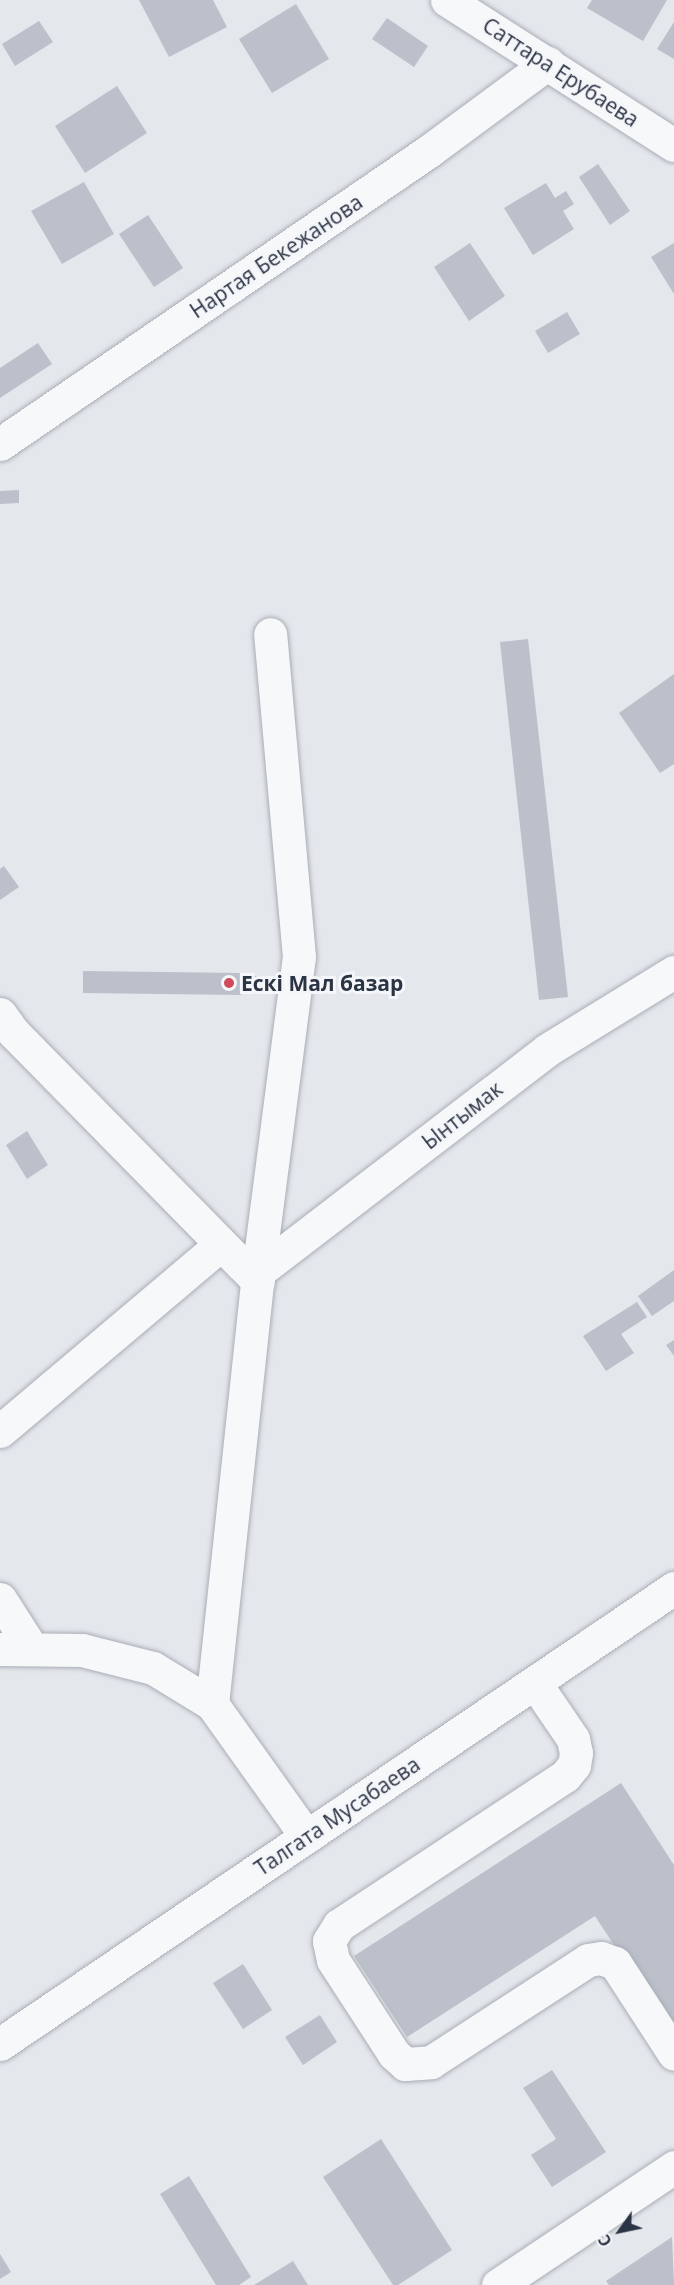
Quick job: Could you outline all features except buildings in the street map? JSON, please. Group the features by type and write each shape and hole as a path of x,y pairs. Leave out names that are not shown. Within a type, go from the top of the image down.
{"street":[{"name":"Саттара Ерубаева","path":"447,0 674,145"},
{"name":"Нартая Бекежанова","path":"0,444 429,151 548,63"},
{"path":"212,1704 258,1276 299,957 270,634"},
{"name":"Ынтымак","path":"258,1276 547,1050 674,972"},
{"path":"0,1014 14,1033 221,1244 258,1276"},
{"path":"0,1431 221,1244"},
{"name":"Талгата Мусабаева","path":"0,2044 674,1588"},
{"path":"0,1599 32,1649"},
{"path":"0,1649 82,1650 153,1668 212,1704 306,1836"},
{"path":"535,1683 573,1739 576,1753 574,1765 565,1776 339,1925 330,1941 333,1960 394,2054 405,2064 431,2062 588,1960 601,1958 615,1963 674,2054"},
{"path":"498,2285 541,2273 674,2168"}],"place":[{"name":"Ескі Мал базар","path":"229,983"}]}
